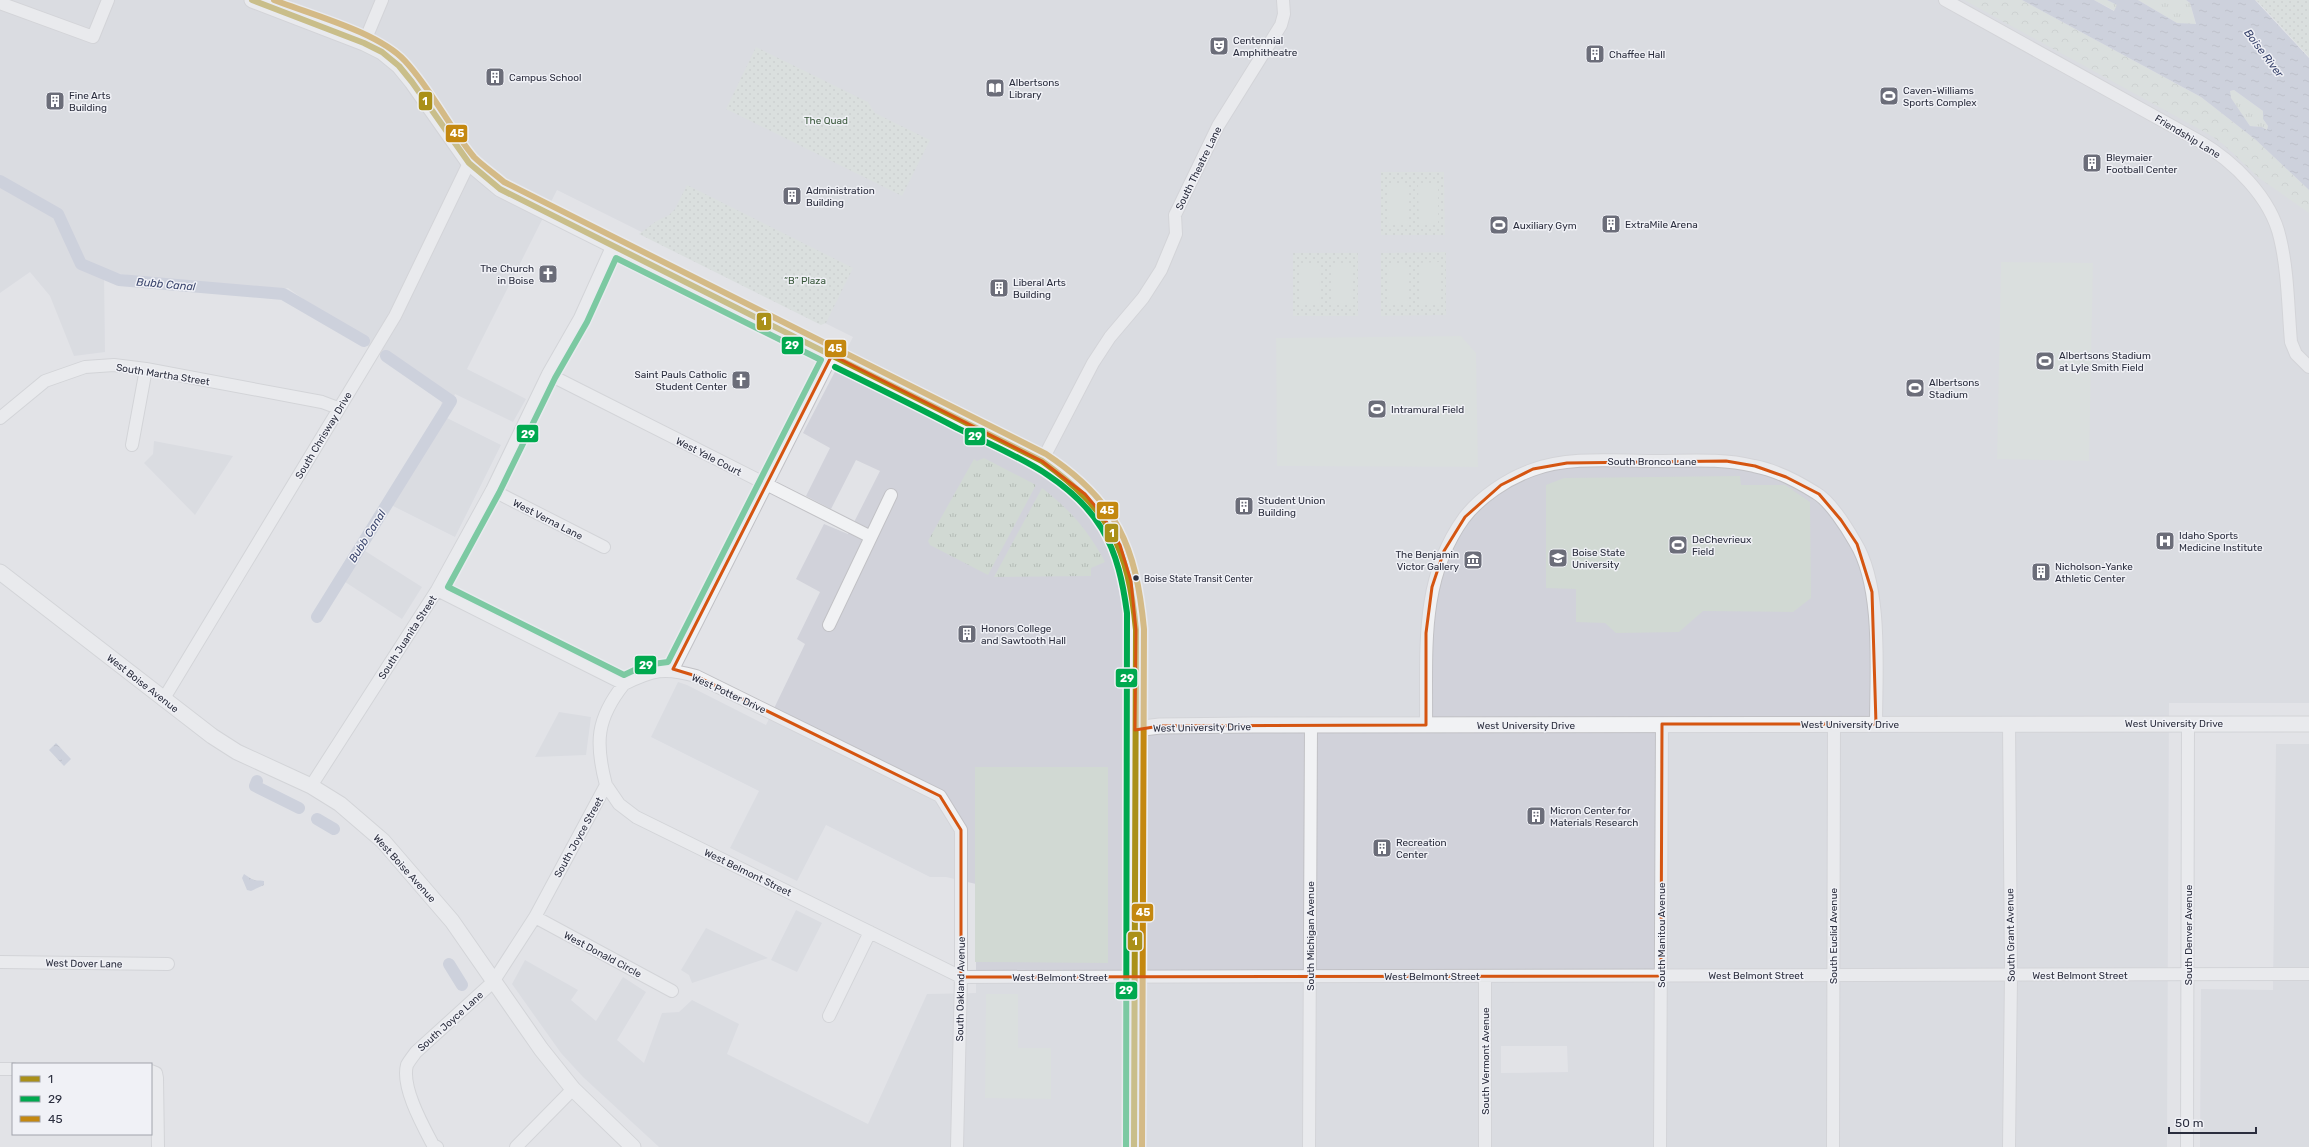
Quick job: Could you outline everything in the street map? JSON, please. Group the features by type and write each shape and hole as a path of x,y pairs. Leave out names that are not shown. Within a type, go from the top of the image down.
{"street":[{"path":"0,3 93,37 108,0"},
{"path":"252,0 364,43 382,52 399,66 469,163 500,189 612,247 832,355 1042,461 1085,494 1101,512 1116,535 1127,563 1131,581 1136,630 1134,1147"},
{"path":"364,43 382,0"},
{"name":"South Theatre Lane","path":"1042,461 1093,363 1110,337 1143,298 1161,270 1176,234 1175,215 1218,126 1281,26 1284,14 1283,0"},
{"name":"Friendship Lane","path":"1945,0 2199,141 2234,167 2266,205 2275,222 2284,256 2292,342 2296,354 2309,367"},
{"name":"South Chrisway Drive","path":"164,700 214,619 338,408 395,316 469,163"},
{"name":"South Juanita Street","path":"311,786 437,590 492,490 548,374 580,318 612,247"},
{"path":"673,669 765,484 832,355"},
{"name":"South Martha Street","path":"0,418 45,381 85,367 114,365 146,369 322,402 338,408"},
{"path":"132,445 146,369"},
{"name":"West Yale Court","path":"548,374 871,537"},
{"name":"South Bronco Lane","path":"1426,725 1426,633 1432,587 1444,551 1465,517 1480,501 1501,485 1533,470 1567,462 1613,461 1726,461 1770,470 1818,494 1841,520 1857,544 1868,574 1875,615 1876,724"},
{"name":"West Verna Lane","path":"492,490 604,547"},
{"path":"829,625 891,495"},
{"name":"West Boise Avenue","path":"0,572 164,700 237,752 311,786 340,804 384,841 452,921 541,1049 573,1088 633,1147"},
{"path":"437,590 624,684"},
{"name":"West Potter Drive","path":"624,684 647,673 673,669 696,676 940,796 960,830"},
{"name":"South Joyce Street","path":"493,982 535,917 606,785 600,759 599,742 602,724 609,703 624,684"},
{"name":"West University Drive","path":"1135,729 1160,726 2008,723 2309,724"},
{"name":"South Grant Avenue","path":"2008,723 2011,975 2009,1147"},
{"name":"South Denver Avenue","path":"2187,1147 2188,723"},
{"name":"South Manitou Avenue","path":"1660,1147 1662,724"},
{"name":"South Euclid Avenue","path":"1833,1147 1832,975 1834,724"},
{"name":"South Michigan Avenue","path":"1309,1147 1311,726"},
{"name":"West Belmont Street","path":"606,785 619,804 636,817 961,977 2309,974"},
{"name":"South Oakland Avenue","path":"957,1147 961,977 960,830"},
{"name":"West Donald Circle","path":"535,917 672,991"},
{"path":"828,1016 870,932"},
{"name":"West Dover Lane","path":"0,962 168,964"},
{"name":"South Vermont Avenue","path":"1485,976 1485,1147"},
{"name":"South Joyce Lane","path":"437,1147 433,1144 426,1130 407,1083 407,1065 416,1052 493,982"},
{"path":"0,1069 12,1069"},
{"path":"152,1071 156,1073 157,1078 158,1147"},
{"path":"516,1147 573,1088"}],"highlighted area":[{"path":"832,355 1042,461 1085,494 1101,513 1120,545 1131,581 1136,630 1135,730 1160,726 1426,725 1426,633 1432,587 1444,551 1465,517 1501,485 1533,469 1567,463 1726,461 1755,466 1786,477 1819,494 1841,520 1857,544 1872,592 1876,724 1662,724 1661,976 961,977 961,830 940,796 696,676 673,669"}],"shaded area":[{"name":"Boise State University","path":"0,0 1991,0 2210,117 2309,203 2309,703 2169,703 2167,1147 659,1147 583,1077 561,1053 512,984 525,960 578,990 571,1000 596,1021 623,977 646,992 617,1040 644,1063 662,1013 679,1012 692,1000 739,1024 727,1054 868,1124 927,994 976,993 976,884 946,877 930,877 826,825 797,881 730,848 759,791 651,737 678,682 687,685 766,725 805,644 797,639 820,592 796,579 824,524 848,534 880,471 856,460 831,509 806,496 830,448 803,433 853,337 557,190 467,369 526,399 513,422 455,394 445,417 501,445 455,537 391,505 436,432 443,396 366,345 288,288 238,294 104,271 105,352 74,356 50,296 30,272 0,293","holes":["1501,1046 1567,1046 1568,1072 1501,1073"]},
{"path":"154,441 233,456 195,515 144,463 153,454"},
{"path":"362,549 422,587 402,619 342,580"},
{"path":"559,712 591,717 586,755 535,757"},
{"path":"2276,744 2309,744 2309,1147 2200,1147 2201,989 2273,990"},
{"path":"796,910 822,923 797,972 771,960"},
{"path":"706,928 768,958 692,983 689,975 681,970"}],"green space":[{"path":"1964,0 2022,0 2201,97 2256,140 2309,190 2309,213 2259,178 2224,145 2210,135"},
{"path":"2094,0 2107,0 2118,5 2115,11"},
{"path":"2138,0 2186,0 2190,3 2196,25 2177,23"},
{"path":"2255,0 2309,0 2309,57 2258,2"},
{"name":"The Quad","path":"756,47 868,102 875,113 930,140 902,196 726,109"},
{"path":"2234,90 2263,111 2263,119 2268,126 2267,130 2262,127 2250,126 2230,98 2230,91"},
{"path":"1381,172 1444,172 1445,235 1381,235"},
{"path":"1387,183 1407,183 1407,225 1387,225"},
{"path":"1418,183 1438,183 1438,225 1419,225"},
{"name":"“B” Plaza","path":"687,185 853,268 826,323 821,325 639,234 655,222 669,215 675,209"},
{"path":"1446,252 1446,315 1381,316 1381,253"},
{"path":"1293,253 1358,253 1358,316 1293,316"},
{"path":"1439,262 1439,304 1419,304 1419,263"},
{"name":"Albertsons Stadium at Lyle Smith Field","path":"2001,262 2093,263 2089,461 1997,459"},
{"path":"1299,263 1319,263 1320,305 1300,305"},
{"path":"1331,263 1351,263 1351,305 1331,305"},
{"path":"1387,263 1407,263 1407,305 1387,305"},
{"name":"Intramural Field","path":"1461,336 1476,353 1478,467 1277,466 1276,338"},
{"path":"984,458 1036,485 988,575 930,545 928,541 974,459 977,461"},
{"name":"DeChevrieux Field","path":"1740,476 1741,485 1785,485 1810,502 1811,598 1793,612 1703,611 1679,632 1616,633 1605,623 1576,622 1576,589 1546,588 1546,485 1564,478"},
{"path":"1042,488 1062,505 1078,522 1092,540 1105,562 1091,568 1091,576 994,577"},
{"path":"975,767 1108,767 1108,963 975,962"},
{"path":"986,994 1018,994 1018,1048 1051,1048 1051,1099 985,1098"}],"water":[{"name":"Boise River","path":"2022,0 2094,0 2114,11 2117,5 2107,0 2138,0 2177,23 2196,24 2190,3 2186,0 2255,0 2309,58 2309,190 2256,140 2201,97","holes":["2234,90 2263,111 2263,119 2268,126 2267,130 2262,127 2250,126 2231,98 2230,91"]},
{"path":"56,743 71,759 64,766 49,750"},
{"path":"244,874 254,880 264,881 264,885 251,891 247,890 242,878"}],"waterway":[{"name":"Bubb Canal","path":"0,181 58,214 81,264 119,280 283,294 364,341"},
{"name":"Bubb Canal","path":"317,617 451,401 386,356"},
{"name":"Bubb Canal","path":"257,781 255,786 299,808"},
{"name":"Bubb Canal","path":"317,819 334,829"},
{"name":"Bubb Canal","path":"449,964 462,985"}],"transit line":[{"name":"1","path":"252,0 364,43 382,52 399,66 412,82 469,163 500,189 1042,461 1084,496 1100,514 1112,533 1121,553 1128,575 1136,630 1134,1147"},
{"name":"45","path":"274,0 344,25 378,41 393,51 415,72 474,157 504,182 1046,454 1070,472 1090,490 1106,508 1119,528 1128,550 1135,573 1144,629 1142,1147"},
{"name":"29","path":"616,258 821,360 668,662 645,665 624,675 448,587 499,493 555,378 587,322 616,258"},
{"name":"29","path":"835,367 1018,457 1037,468 1073,495 1089,511 1102,529 1112,548 1124,591 1127,613 1126,1147"}],"place":[{"name":"Centennial Amphitheatre","path":"1219,46"},
{"name":"Chaffee Hall","path":"1595,54"},
{"name":"Campus School","path":"495,77"},
{"name":"Albertsons Library","path":"995,88"},
{"name":"Caven-Williams Sports Complex","path":"1889,96"},
{"name":"Fine Arts Building","path":"55,101"},
{"name":"Bleymaier Football Center","path":"2092,163"},
{"name":"Administration Building","path":"792,196"},
{"name":"ExtraMile Arena","path":"1611,224"},
{"name":"Auxiliary Gym","path":"1499,225"},
{"name":"The Church in Boise","path":"548,274"},
{"name":"Liberal Arts Building","path":"999,288"},
{"name":"Albertsons Stadium at Lyle Smith Field","path":"2045,361"},
{"name":"Saint Pauls Catholic Student Center","path":"741,380"},
{"name":"Albertsons Stadium","path":"1915,388"},
{"name":"Intramural Field","path":"1377,409"},
{"name":"Student Union Building","path":"1244,506"},
{"name":"Idaho Sports Medicine Institute","path":"2165,541"},
{"name":"DeChevrieux Field","path":"1678,545"},
{"name":"Boise State University","path":"1558,558"},
{"name":"The Benjamin Victor Gallery","path":"1473,560"},
{"name":"Nicholson-Yanke Athletic Center","path":"2041,572"},
{"name":"Boise State Transit Center","path":"1136,578"},
{"name":"Honors College and Sawtooth Hall","path":"967,634"},
{"name":"Micron Center for Materials Research","path":"1536,816"},
{"name":"Recreation Center","path":"1382,848"}]}
